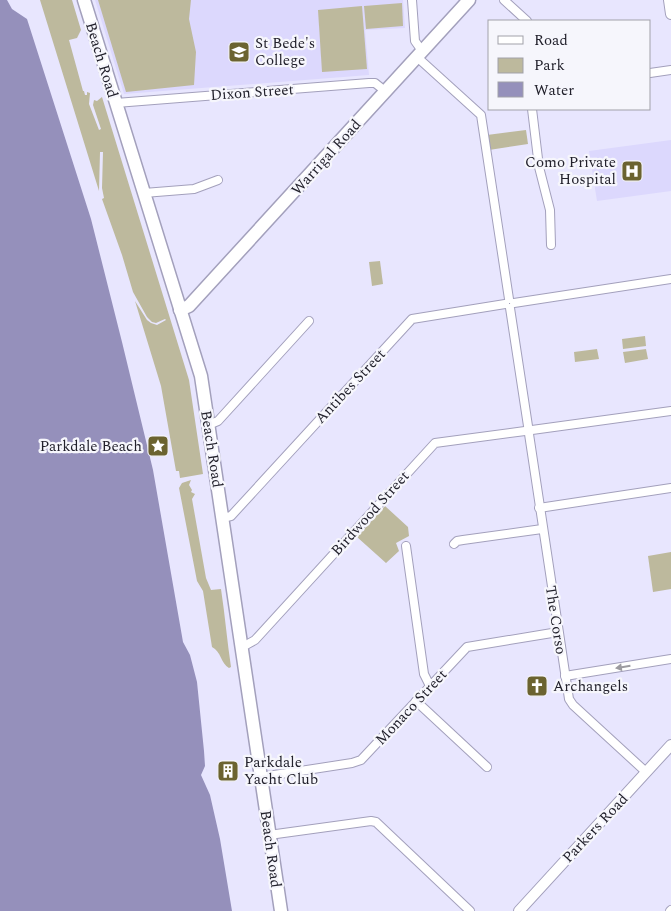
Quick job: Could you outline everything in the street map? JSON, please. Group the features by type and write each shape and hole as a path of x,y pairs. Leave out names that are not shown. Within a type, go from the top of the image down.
{"main road":[{"name":"Beach Road","path":"84,0 201,376 280,911"},
{"name":"Warrigal Road","path":"180,310 189,306 469,0"}],"street":[{"path":"412,0 415,41 420,54"},
{"path":"504,0 526,20"},
{"path":"669,0 671,14"},
{"name":"The Corso","path":"420,54 481,115 567,692 573,705 646,772"},
{"path":"651,73 671,70"},
{"name":"Dixon Street","path":"116,103 369,83 375,83 386,92"},
{"path":"532,110 539,167 550,210 552,245"},
{"path":"144,193 194,189 218,180"},
{"name":"Antibes Street","path":"222,518 231,516 412,319 671,279"},
{"path":"208,425 218,420 309,321"},
{"name":"Birdwood Street","path":"242,646 255,640 435,443 671,410"},
{"path":"539,508 671,488"},
{"path":"454,544 463,540 542,528"},
{"path":"406,546 424,674 430,686"},
{"name":"Monaco Street","path":"261,778 361,760 467,647 558,632"},
{"path":"564,676 671,660"},
{"path":"416,701 487,767"},
{"name":"Parkers Road","path":"519,911 671,745"},
{"path":"269,835 371,820 376,822 470,911"}],"shaded area":[{"name":"St Bede's College","path":"95,0 403,0 405,28 365,30 369,75 124,94"},
{"name":"Como Private Hospital","path":"671,140 671,191 597,201 589,151"}],"green space":[{"path":"40,0 72,0 81,30 77,38 69,40 83,91 85,95 87,95 87,92 90,93 89,104 99,130 101,129 93,105 94,100 97,101 102,97 189,380 203,474 180,478 179,471 176,471 161,386 135,301 151,323 157,325 166,320 156,323 152,322 147,317 133,292 102,199 104,198 102,188 103,152 100,152 99,191"},
{"path":"98,0 191,0 189,19 196,52 194,85 126,92"},
{"path":"402,3 403,26 366,29 364,6"},
{"path":"362,6 367,69 322,72 318,10"},
{"path":"526,130 528,144 489,150 487,135"},
{"path":"380,261 383,284 372,286 369,262"},
{"path":"645,336 646,346 623,349 622,339"},
{"path":"597,349 599,359 575,362 574,352"},
{"path":"646,349 648,359 625,363 623,352"},
{"path":"191,480 189,485 192,490 191,492 195,494 192,499 206,578 211,590 221,589 231,667 229,668 212,647 203,591 197,581 179,488 182,483"},
{"path":"385,506 408,527 409,536 396,543 399,551 386,563 357,537"},
{"path":"671,552 671,589 653,592 648,556"}],"water":[{"path":"0,0 7,0 12,9 27,19 91,219 153,470 183,642 190,655 197,682 205,766 201,775 210,795 220,839 232,911 0,911"}],"place":[{"name":"St Bede's College","path":"239,52"},
{"name":"Como Private Hospital","path":"632,171"},
{"name":"Parkdale Beach","path":"158,446"},
{"name":"Archangels","path":"537,686"},
{"name":"Parkdale Yacht Club","path":"228,771"}]}
